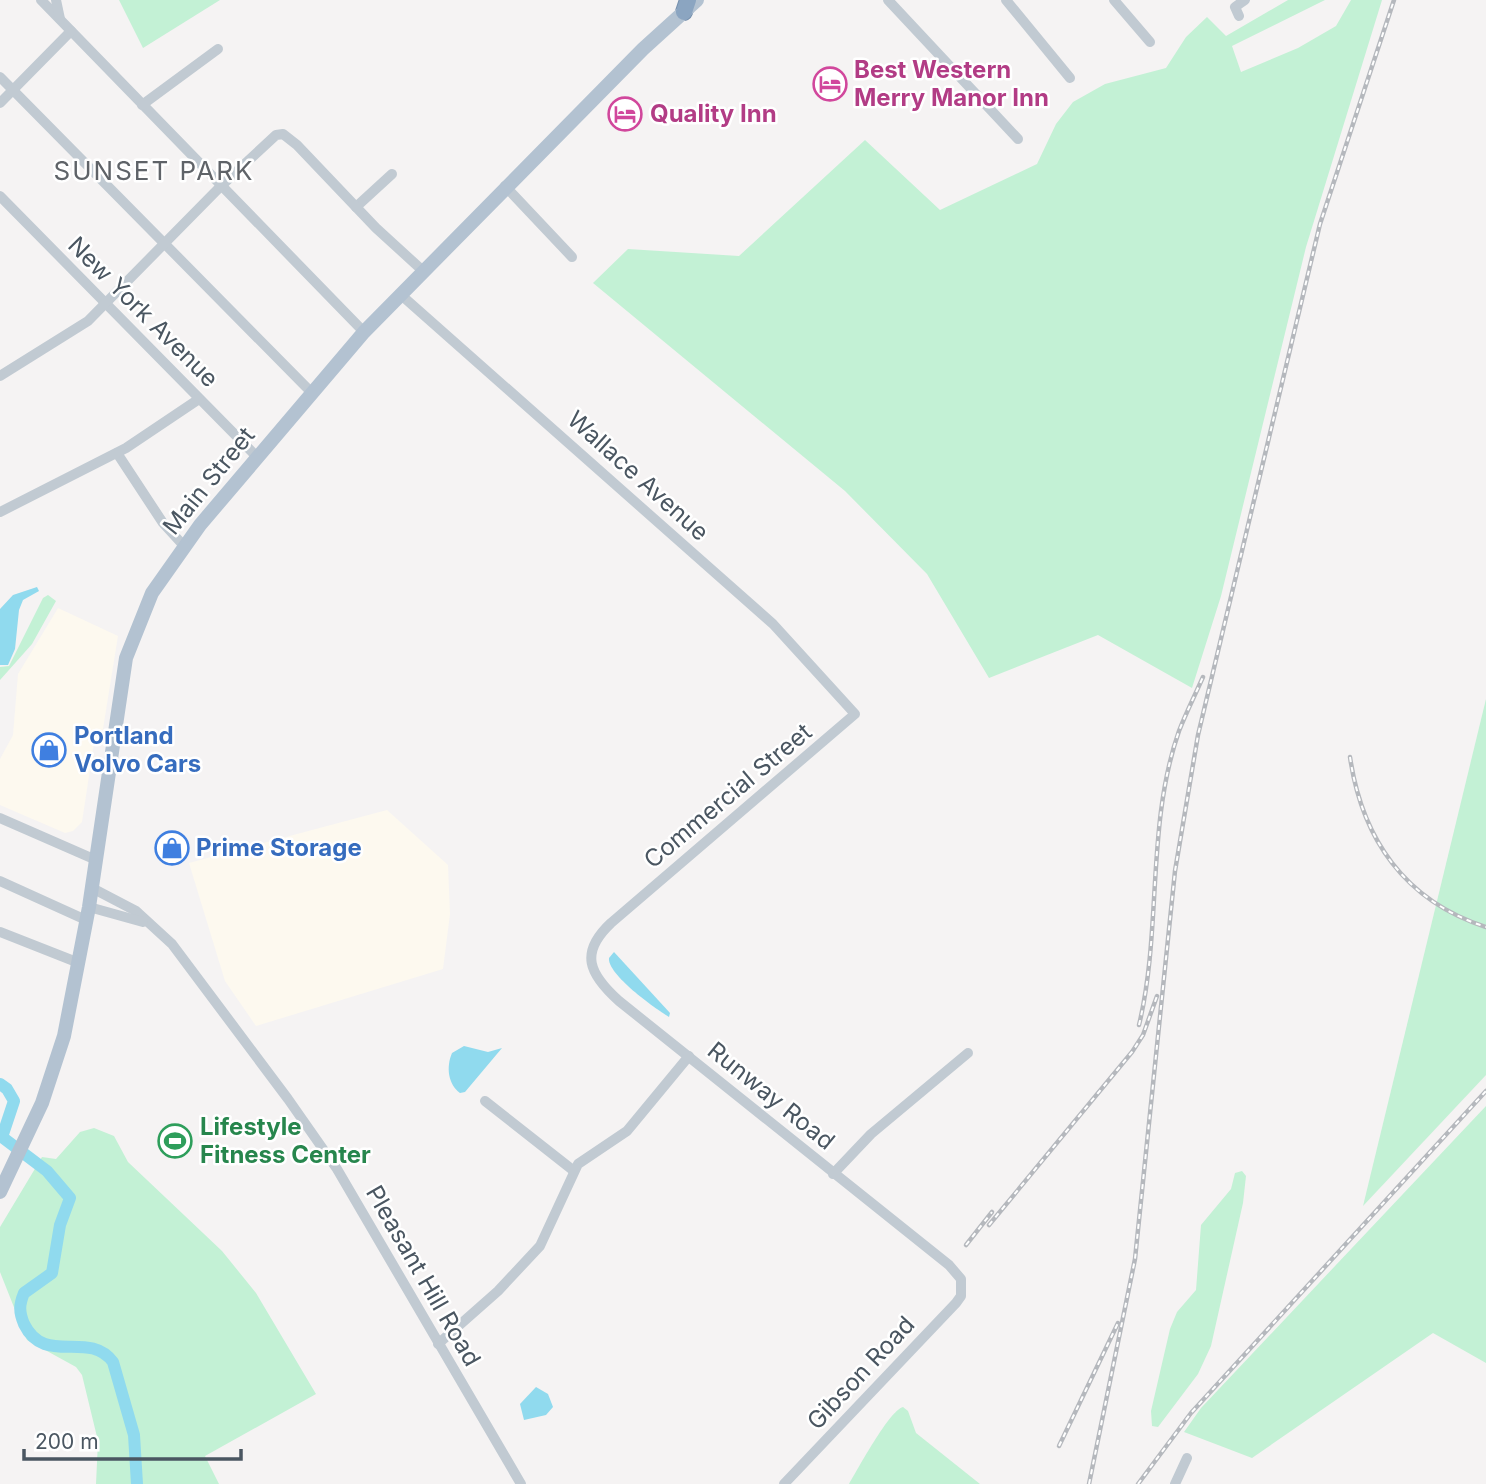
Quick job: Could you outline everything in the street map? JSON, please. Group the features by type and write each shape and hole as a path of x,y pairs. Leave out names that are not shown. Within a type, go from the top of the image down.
{"main road":[{"name":"Main Street","path":"0,1192 54,1071 79,963 120,693 130,645 152,593 184,546 364,332 505,186 686,6 697,0"}],"street":[{"path":"41,0 364,332"},
{"path":"55,0 60,19"},
{"path":"888,0 1018,139"},
{"path":"1006,0 1070,78"},
{"path":"1114,0 1150,42"},
{"path":"1238,16 1234,7 1245,0"},
{"path":"0,103 71,31"},
{"path":"142,105 218,49"},
{"path":"0,77 312,393"},
{"path":"0,376 71,334 270,139 283,134 422,270"},
{"path":"356,207 392,174"},
{"path":"505,186 572,257"},
{"name":"New York Avenue","path":"0,196 257,457"},
{"name":"Wallace Avenue","path":"400,294 773,624 841,697"},
{"path":"0,512 117,453 199,399"},
{"path":"117,453 163,523 184,546"},
{"name":"Commercial Street","path":"611,923 839,731 855,715 841,697"},
{"path":"0,818 96,860"},
{"name":"Pleasant Hill Road","path":"0,881 87,913 135,919 154,927"},
{"name":"Pleasant Hill Road","path":"92,888 124,903 154,927 183,956 320,1144 521,1484"},
{"name":"Runway Road","path":"611,923 592,948 592,962 597,977 619,1001 949,1265 960,1275 962,1288"},
{"path":"0,932 79,963"},
{"path":"833,1174 872,1134 968,1053"},
{"path":"438,1344 498,1291 540,1246 574,1171 582,1161 627,1131 689,1056"},
{"path":"485,1101 574,1171"},
{"name":"Gibson Road","path":"785,1484 956,1304 962,1288"},
{"path":"1174,1484 1187,1458"}],"shaded area":[{"path":"58,608 118,636 102,735 94,743 82,822 73,831 65,833 0,805 0,759 13,735 18,674"},
{"path":"387,810 448,865 450,914 443,969 256,1026 225,981 189,863"}],"green space":[{"path":"119,0 220,0 143,48"},
{"path":"1288,0 1325,0 1232,46 1241,72 1298,48 1336,26 1351,0 1382,0 1306,247 1221,596 1192,688 1098,635 989,678 927,574 845,491 593,283 628,249 739,256 865,140 940,210 1037,164 1056,124 1073,102 1105,84 1166,68 1186,37 1207,17 1226,36"},
{"path":"48,595 56,601 32,644 0,680 0,667 9,666 43,598"},
{"path":"1486,699 1486,1075 1363,1206"},
{"path":"1486,1106 1486,1363 1433,1333 1252,1458 1184,1432 1201,1408"},
{"path":"94,1128 114,1136 128,1162 222,1251 256,1293 316,1394 205,1456 219,1484 96,1484 98,1441 82,1375 76,1367 27,1340 0,1272 0,1227 42,1157 56,1159 80,1132"},
{"path":"1242,1171 1246,1176 1243,1203 1211,1346 1198,1374 1158,1427 1152,1426 1151,1411 1170,1329 1177,1312 1196,1290 1201,1225 1231,1189 1235,1173"},
{"path":"903,1407 908,1411 916,1433 980,1484 849,1484 882,1429"}],"water":[{"path":"37,587 39,591 23,600 19,610 15,649 8,665 0,665 0,609 13,595"},
{"path":"614,952 670,1013 669,1017 615,973 609,958"},
{"path":"464,1046 488,1052 502,1048 465,1092 460,1093 449,1075 449,1064 452,1053"},
{"path":"536,1387 548,1394 553,1407 546,1415 524,1420 520,1404"}],"waterway":[{"path":"0,1084 7,1089 14,1101 2,1137 47,1171 70,1198 60,1225 52,1273 24,1293 20,1308 22,1320 33,1337 43,1343 92,1348 113,1362 134,1435 137,1484"}],"railway":[{"path":"1089,1484 1135,1259 1175,871 1198,735 1320,224 1394,0"},
{"path":"1139,1025 1150,952 1162,803 1179,731 1203,677"},
{"path":"1350,757 1365,814 1392,863 1432,901 1457,916 1486,927"},
{"path":"989,1225 1132,1052 1143,1035 1157,996"},
{"path":"1138,1484 1191,1413 1486,1091"},
{"path":"966,1245 992,1212"},
{"path":"1059,1446 1118,1323"}],"place":[{"name":"Best Western Merry Manor Inn","path":"830,84"},
{"name":"Quality Inn","path":"625,114"},
{"name":"Portland Volvo Cars","path":"49,750"},
{"name":"Prime Storage","path":"172,848"},
{"name":"Lifestyle Fitness Center","path":"175,1141"}],"district":[{"name":"SUNSET PARK","path":"154,171"}]}
